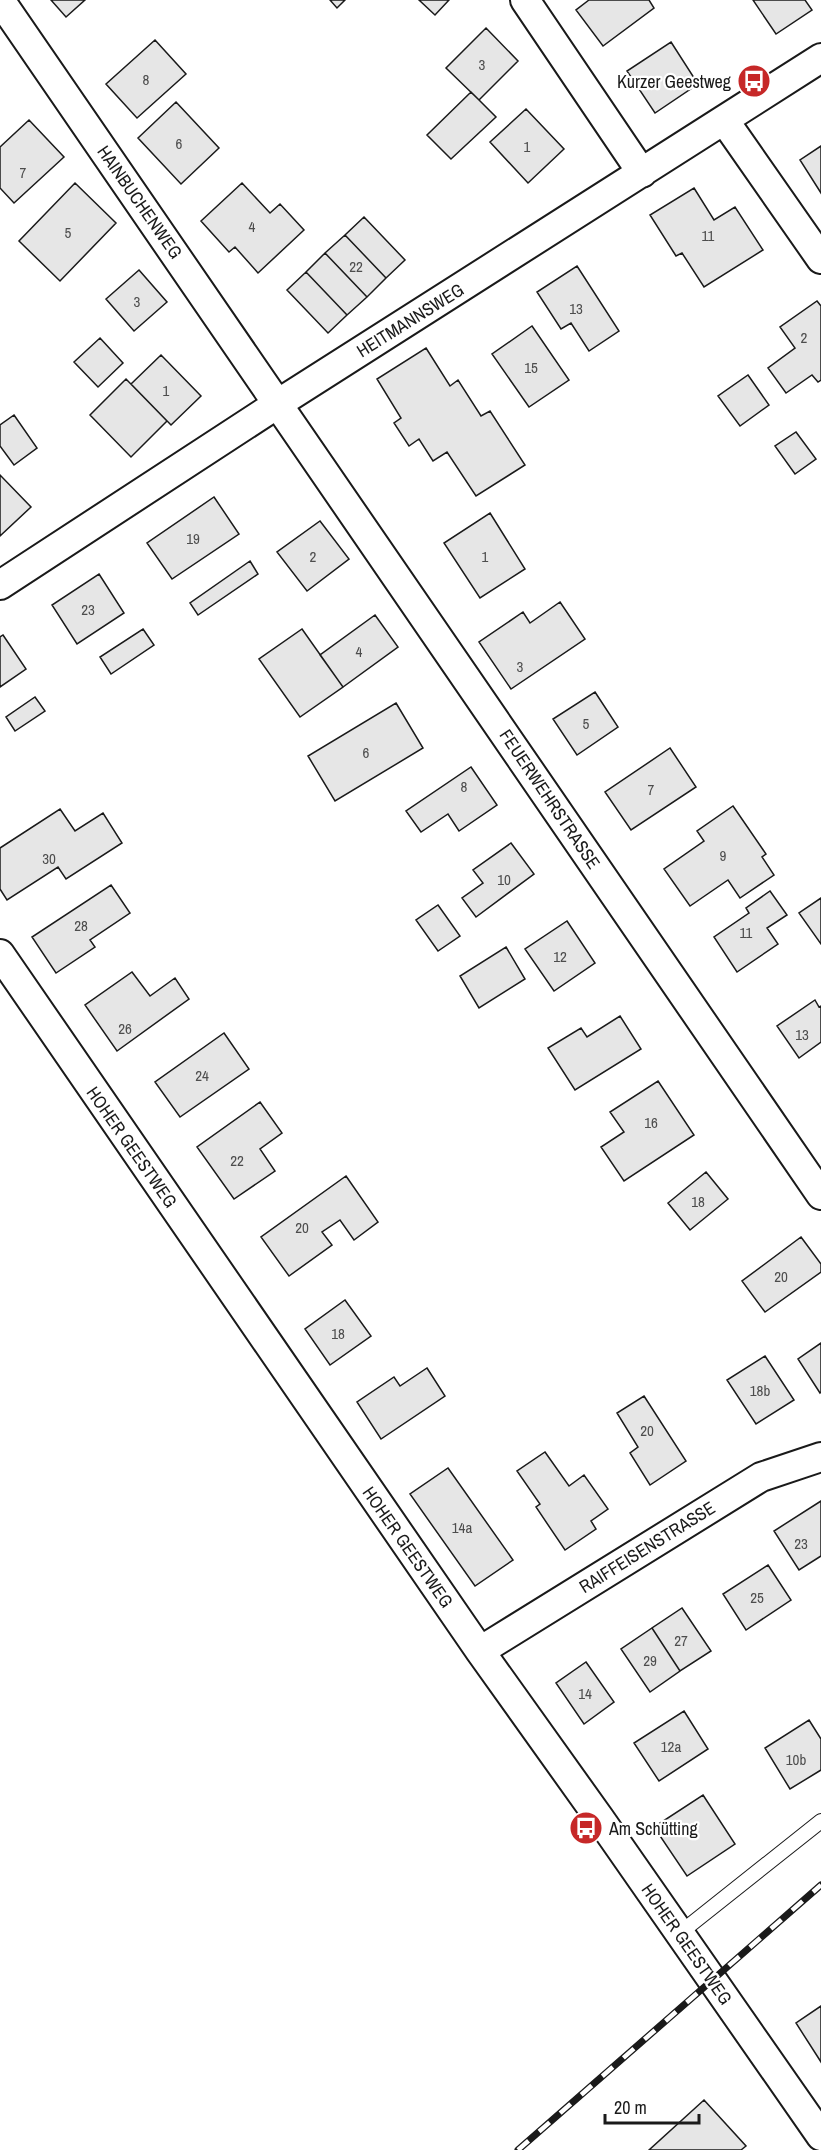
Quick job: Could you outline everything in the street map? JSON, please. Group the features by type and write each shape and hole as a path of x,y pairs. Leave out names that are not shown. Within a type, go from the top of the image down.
{"street":[{"name":"HAINBUCHENWEG","path":"0,0 279,403"},
{"path":"525,0 642,173"},
{"name":"HEITMANNSWEG","path":"0,585 279,403 821,58"},
{"path":"724,120 821,259"},
{"name":"FEUERWEHRSTRASSE","path":"279,403 821,1195"},
{"name":"HOHER GEESTWEG","path":"0,954 480,1652 821,2136"},
{"name":"RAIFFEISENSTRASSE","path":"480,1652 761,1477 821,1457"}],"lane":[{"path":"680,1933 821,1821"}],"building":[{"path":"51,0 85,0 66,17"},
{"path":"330,0 345,0 337,8"},
{"path":"419,0 449,0 435,15"},
{"path":"589,0 649,0 654,8 603,46 576,10"},
{"path":"753,0 805,0 812,10 776,34"},
{"path":"486,28 518,61 479,100 446,68"},
{"path":"155,40 186,74 137,118 106,84"},
{"path":"671,42 698,84 655,113 627,71"},
{"path":"471,92 496,117 451,159 427,135"},
{"path":"176,102 219,148 181,184 138,138"},
{"path":"526,109 564,149 528,183 490,142"},
{"path":"29,120 64,157 14,203 0,188 0,147"},
{"path":"821,146 821,193 800,160"},
{"path":"75,183 116,223 60,281 19,241"},
{"path":"242,183 270,213 280,204 304,230 258,273 235,247 229,252 201,221"},
{"path":"694,188 714,220 735,207 763,250 704,287 682,253 676,256 650,215"},
{"path":"364,217 405,260 386,278 345,235"},
{"path":"345,235 386,278 367,297 325,253"},
{"path":"325,253 367,297 347,315 306,272"},
{"path":"577,266 619,331 589,351 571,323 561,329 537,292"},
{"path":"139,270 167,302 134,331 106,299"},
{"path":"306,272 347,315 328,333 287,290"},
{"path":"817,301 821,306 821,380 818,382 812,375 786,393 768,368 795,348 780,327"},
{"path":"532,326 569,380 529,407 492,354"},
{"path":"100,338 123,363 98,387 74,362"},
{"path":"426,348 450,386 458,380 481,416 490,411 525,465 476,496 447,452 433,461 419,439 409,446 394,423 401,418 377,379"},
{"path":"161,355 201,396 171,425 131,384"},
{"path":"748,375 769,405 740,426 718,396"},
{"path":"126,379 167,421 131,457 90,415"},
{"path":"14,415 37,448 14,465 0,446 0,425"},
{"path":"796,432 816,459 795,474 775,446"},
{"path":"0,475 31,507 0,536"},
{"path":"214,497 239,534 172,579 147,543"},
{"path":"490,513 525,569 480,598 444,543"},
{"path":"320,521 349,559 307,591 277,552"},
{"path":"250,561 258,574 198,615 190,603"},
{"path":"99,574 124,613 77,644 52,605"},
{"path":"560,602 585,639 511,689 479,642 523,612 530,623"},
{"path":"375,615 398,647 343,687 320,655"},
{"path":"143,629 154,645 111,674 100,657"},
{"path":"302,629 343,687 300,717 259,659"},
{"path":"3,635 26,669 0,687 0,637"},
{"path":"595,692 618,727 577,755 553,719"},
{"path":"35,697 45,711 15,731 6,717"},
{"path":"396,703 423,748 335,801 308,756"},
{"path":"670,748 696,787 631,830 605,792"},
{"path":"471,767 497,805 459,831 448,814 421,832 406,811"},
{"path":"733,806 766,854 762,857 774,875 740,898 728,880 690,906 664,869 704,841 697,831"},
{"path":"60,809 75,831 103,813 122,843 66,879 58,867 7,900 0,889 0,848"},
{"path":"511,843 534,874 476,917 462,898 483,883 473,870"},
{"path":"111,885 130,913 90,940 95,947 56,973 32,937"},
{"path":"770,891 787,915 767,928 778,944 737,972 714,937 749,913 746,908"},
{"path":"821,898 821,944 799,913"},
{"path":"438,905 460,936 438,951 416,920"},
{"path":"567,921 595,963 554,991 525,949"},
{"path":"506,947 525,979 479,1008 460,976"},
{"path":"132,972 150,996 175,978 189,999 117,1051 85,1005"},
{"path":"815,1000 819,1007 821,1006 821,1042 799,1058 777,1026"},
{"path":"620,1016 641,1049 575,1090 548,1048 581,1028 587,1037"},
{"path":"224,1033 249,1069 180,1117 155,1082"},
{"path":"658,1081 694,1135 624,1181 601,1147 624,1132 610,1112"},
{"path":"260,1102 282,1133 260,1149 275,1171 234,1199 197,1147"},
{"path":"706,1172 728,1199 690,1230 668,1203"},
{"path":"346,1176 378,1222 354,1240 340,1220 322,1232 332,1245 289,1276 261,1237"},
{"path":"801,1237 821,1264 821,1272 765,1312 742,1281"},
{"path":"345,1300 371,1336 330,1365 305,1329"},
{"path":"821,1343 821,1392 820,1393 798,1359"},
{"path":"765,1356 794,1400 756,1424 727,1380"},
{"path":"427,1368 445,1396 381,1439 357,1402 394,1377 400,1386"},
{"path":"644,1396 686,1461 650,1485 630,1453 638,1447 617,1413"},
{"path":"545,1452 569,1486 584,1475 608,1509 591,1521 596,1529 565,1550 536,1507 540,1504 517,1471"},
{"path":"448,1468 513,1560 475,1586 410,1494"},
{"path":"821,1501 821,1556 799,1570 774,1531"},
{"path":"768,1565 791,1600 746,1630 723,1594"},
{"path":"682,1608 711,1651 680,1671 652,1628"},
{"path":"652,1628 680,1671 650,1692 621,1649"},
{"path":"586,1662 614,1702 584,1724 556,1683"},
{"path":"684,1711 708,1749 659,1781 634,1743"},
{"path":"809,1720 821,1739 821,1770 790,1789 765,1748"},
{"path":"703,1795 735,1844 687,1876 654,1827"},
{"path":"821,2006 821,2062 796,2023"},
{"path":"704,2100 746,2146 741,2150 649,2150"}],"railway":[{"path":"518,2150 821,1885"}],"place":[{"name":"Kurzer Geestweg","path":"754,81"},
{"name":"Am Schütting","path":"586,1828"}]}
